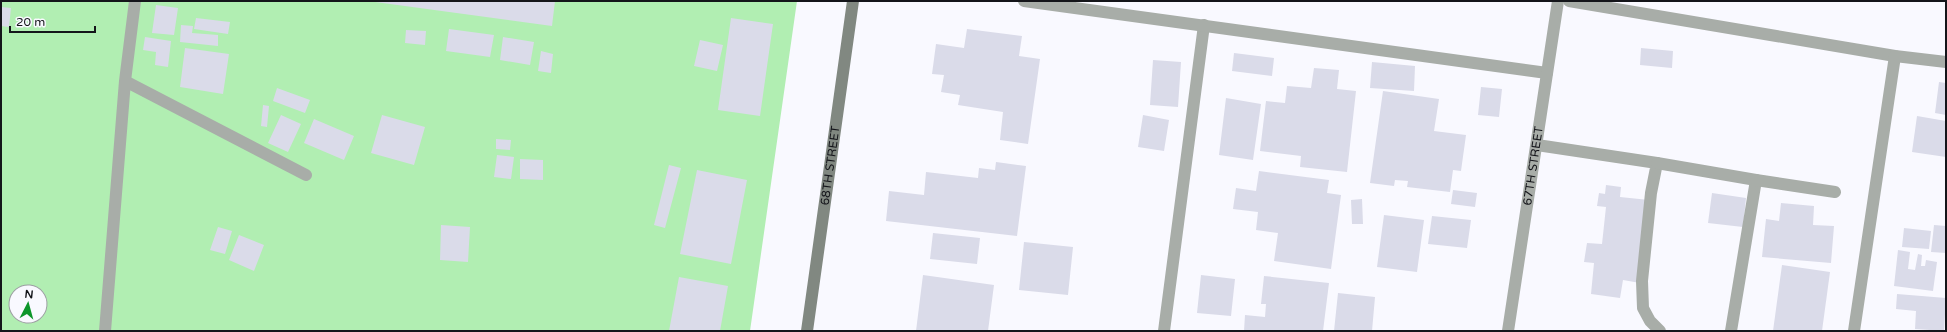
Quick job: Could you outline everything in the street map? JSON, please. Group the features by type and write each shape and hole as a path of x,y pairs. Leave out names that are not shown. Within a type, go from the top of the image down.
{"main road":[{"name":"68TH STREET","path":"807,331 853,1"}],"street":[{"path":"105,331 125,81 135,1"},
{"path":"1024,1 1547,73"},
{"name":"67TH STREET","path":"1508,331 1558,1"},
{"path":"1569,1 1895,56 1946,62"},
{"path":"1164,331 1204,25"},
{"path":"1854,331 1895,56"},
{"path":"125,81 306,175"},
{"path":"1537,145 1835,192"},
{"path":"1657,163 1651,194 1642,281 1643,308 1650,321 1660,331"},
{"path":"1731,331 1756,180"}],"green space":[{"path":"1,1 797,1 750,331 1,331"}],"building":[{"path":"368,1 555,1 552,26"},
{"path":"156,5 178,8 174,35 152,33"},
{"path":"1,7 11,8 9,27 1,26"},
{"path":"196,18 230,22 228,34 194,29"},
{"path":"731,18 773,24 760,116 718,110"},
{"path":"181,25 193,26 192,33 218,35 218,46 180,42"},
{"path":"449,29 494,35 490,57 446,51"},
{"path":"967,29 1022,36 1019,56 1040,59 1028,144 1000,140 1003,112 958,105 960,95 941,92 944,75 932,74 936,44 964,48"},
{"path":"406,30 426,31 425,45 405,43"},
{"path":"145,37 171,41 168,67 155,65 156,52 143,50"},
{"path":"503,37 534,42 530,65 500,60"},
{"path":"700,40 723,45 717,71 694,66"},
{"path":"185,48 229,54 223,94 180,87"},
{"path":"1641,48 1673,51 1672,68 1640,65"},
{"path":"541,51 553,54 551,73 538,71"},
{"path":"1234,53 1274,58 1272,76 1232,71"},
{"path":"1153,60 1181,62 1178,107 1150,105"},
{"path":"1372,62 1415,66 1414,91 1370,88"},
{"path":"1314,68 1339,70 1337,89 1356,91 1347,172 1300,167 1301,156 1260,151 1266,101 1285,103 1287,86 1311,88"},
{"path":"1939,82 1946,83 1946,115 1935,113"},
{"path":"1481,87 1502,89 1499,117 1478,115"},
{"path":"277,88 310,100 305,113 273,101"},
{"path":"1383,91 1439,99 1434,131 1466,135 1461,171 1453,170 1450,192 1407,187 1408,181 1395,180 1394,186 1370,183"},
{"path":"1226,98 1261,104 1253,160 1219,155"},
{"path":"263,105 269,106 267,127 261,126"},
{"path":"281,115 301,124 288,152 268,143"},
{"path":"382,115 425,127 414,165 371,153"},
{"path":"1143,115 1169,120 1164,151 1138,147"},
{"path":"1917,116 1946,121 1946,157 1912,152"},
{"path":"314,119 354,136 344,160 304,143"},
{"path":"496,139 511,140 510,150 496,149"},
{"path":"497,155 514,157 511,179 494,177"},
{"path":"520,159 543,160 543,180 520,179"},
{"path":"996,162 1026,166 1017,236 886,221 889,191 924,195 926,172 978,178 979,168 995,170"},
{"path":"669,165 681,168 665,228 654,225"},
{"path":"697,170 747,180 731,264 680,254"},
{"path":"1259,171 1329,180 1327,193 1341,195 1331,269 1274,261 1278,233 1256,230 1258,212 1233,209 1236,188 1256,191"},
{"path":"1606,185 1621,187 1620,197 1649,200 1640,283 1623,280 1620,298 1591,294 1594,263 1584,262 1587,243 1602,244 1606,207 1597,206 1599,193 1605,194"},
{"path":"1453,190 1477,193 1475,207 1451,204"},
{"path":"1712,193 1746,198 1743,227 1708,223"},
{"path":"1362,199 1363,224 1352,224 1351,200"},
{"path":"1781,203 1814,206 1813,225 1834,226 1831,263 1762,257 1766,219 1779,221"},
{"path":"1384,215 1424,220 1417,272 1377,267"},
{"path":"1432,216 1471,220 1467,248 1428,244"},
{"path":"441,225 470,227 468,262 440,260"},
{"path":"1934,225 1946,226 1946,253 1931,252"},
{"path":"218,227 232,231 225,254 210,250"},
{"path":"1904,228 1931,231 1929,249 1902,247"},
{"path":"933,233 980,238 977,264 930,259"},
{"path":"239,235 264,245 254,271 229,260"},
{"path":"1024,242 1073,247 1068,295 1019,290"},
{"path":"1898,250 1910,252 1908,269 1915,270 1918,254 1922,255 1921,266 1925,266 1926,260 1937,262 1933,291 1894,286"},
{"path":"1782,265 1830,272 1822,331 1773,331"},
{"path":"923,275 994,285 988,331 916,331"},
{"path":"1201,275 1235,279 1231,316 1197,313"},
{"path":"1264,276 1329,283 1323,331 1244,331 1245,315 1265,317 1266,304 1261,304"},
{"path":"679,277 728,286 720,331 669,331"},
{"path":"1338,293 1375,297 1372,331 1334,331"},
{"path":"1897,294 1946,298 1944,331 1915,329 1916,311 1896,309"}]}
